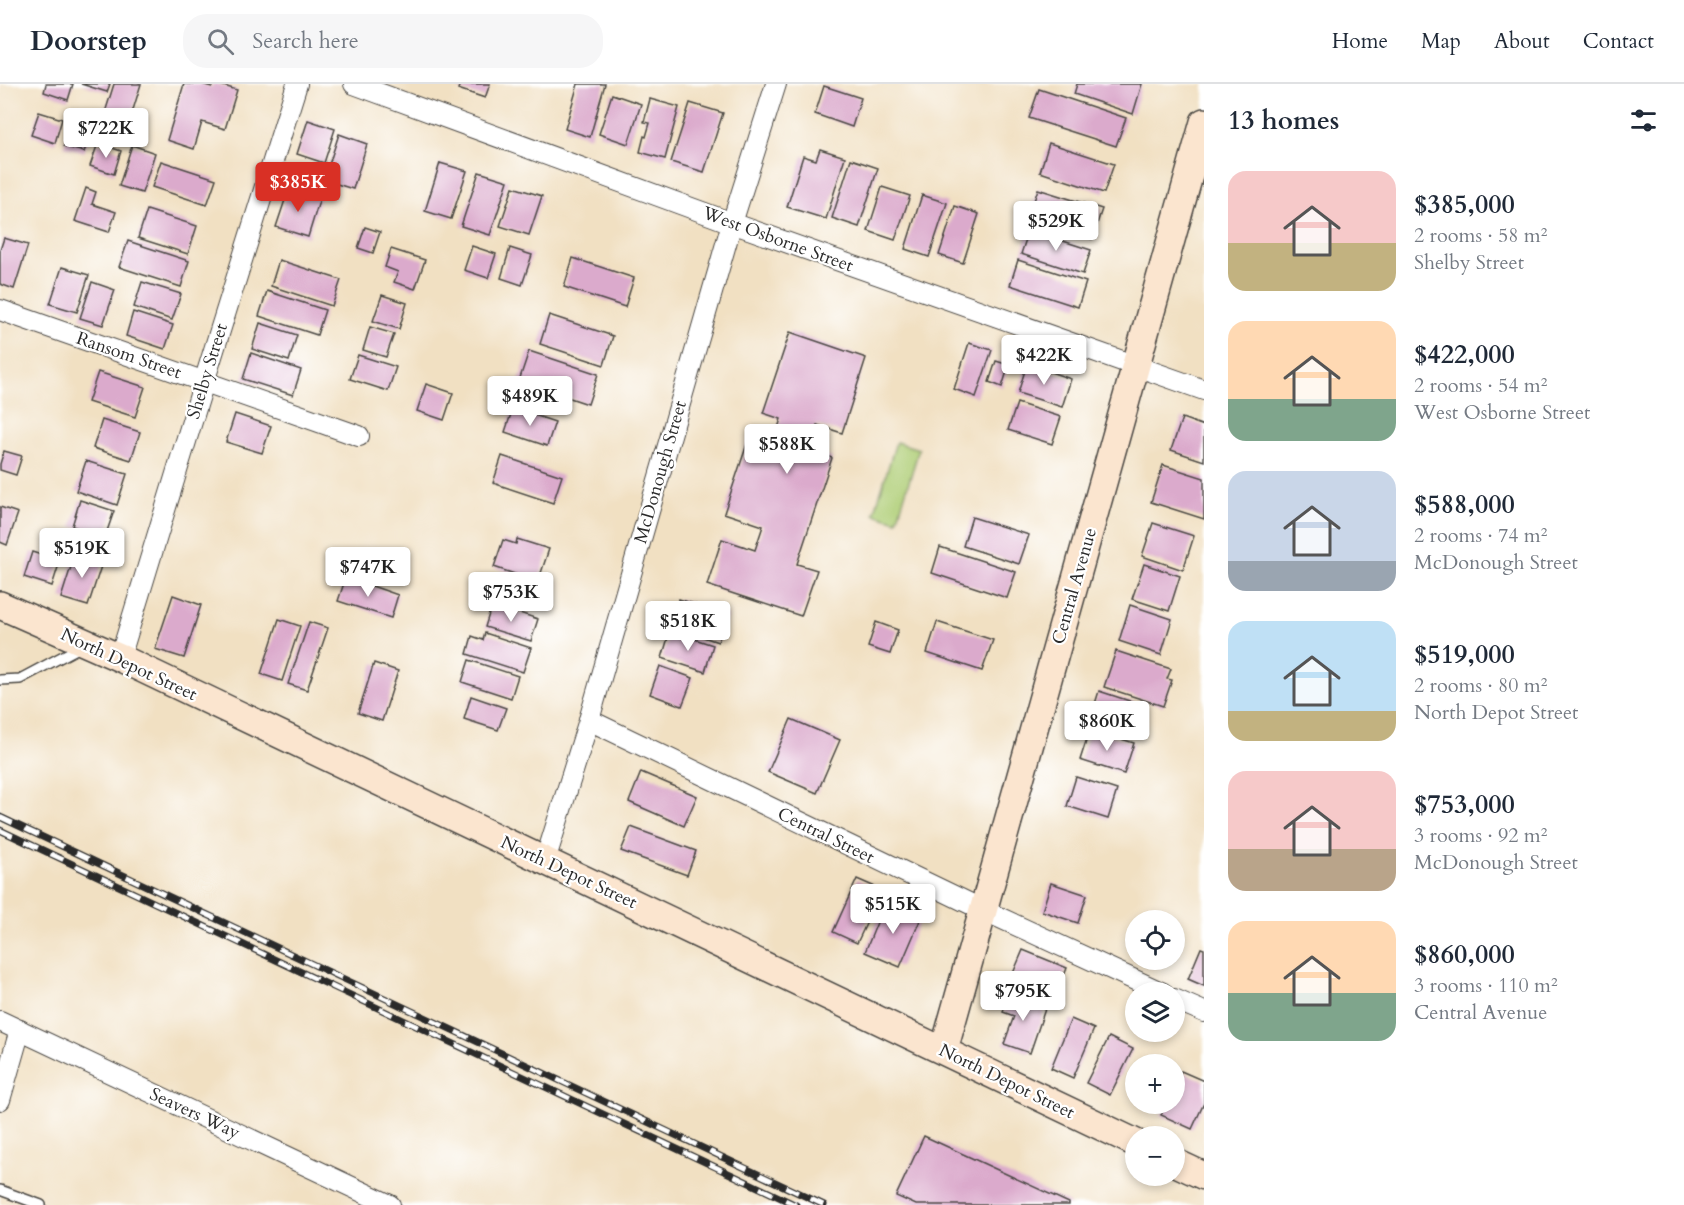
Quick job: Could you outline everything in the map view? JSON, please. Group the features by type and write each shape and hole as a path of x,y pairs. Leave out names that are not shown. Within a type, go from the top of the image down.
{"street":[{"name":"Shelby Street","path":"120,658 297,84"},
{"name":"West Osborne Street","path":"354,84 732,223 1204,390"},
{"name":"McDonough Street","path":"545,861 589,720 732,223 776,84"},
{"name":"Central Avenue","path":"944,1050 1204,122"},
{"name":"Ransom Street","path":"0,310 359,436"},
{"name":"North Depot Street","path":"0,605 120,658 1125,1138"},
{"name":"Central Street","path":"589,720 983,910 1138,982"},
{"path":"1185,1004 1204,1012"},
{"name":"Seavers Way","path":"0,1021 390,1205"},
{"path":"0,1100 20,1030"},
{"path":"1185,1167 1204,1176"}],"lane":[{"path":"0,680 20,679 86,644"},
{"path":"0,1190 41,1205"}],"green space":[{"path":"896,442 919,449 897,521 874,514"}],"building":[{"path":"46,84 73,84 68,100 44,92"},
{"path":"81,84 110,84 107,92"},
{"path":"114,84 141,84 128,126 103,119"},
{"path":"184,84 202,84 212,87 213,84 217,84 237,90 225,129 202,122 194,149 167,140"},
{"path":"460,84 490,84 485,98 458,89"},
{"path":"578,84 605,84 590,137 565,129"},
{"path":"1077,84 1142,84 1133,114 1074,94"},
{"path":"824,86 861,98 852,127 815,114"},
{"path":"1039,89 1126,118 1116,146 1029,118"},
{"path":"612,94 641,104 628,144 599,134"},
{"path":"650,99 679,107 665,159 640,152 650,123 644,122"},
{"path":"690,103 723,113 704,172 671,162"},
{"path":"39,112 62,119 55,143 31,135"},
{"path":"308,120 335,129 324,163 297,154"},
{"path":"71,126 91,133 84,152 64,146"},
{"path":"339,134 367,144 353,189 324,180"},
{"path":"98,143 121,151 114,174 90,166"},
{"path":"1049,143 1114,164 1104,193 1040,172"},
{"path":"132,145 155,153 142,193 119,186"},
{"path":"820,149 845,157 826,219 787,207 803,156 816,160"},
{"path":"851,159 878,168 859,227 832,218"},
{"path":"161,161 216,179 207,205 152,187"},
{"path":"440,163 467,171 451,219 425,211"},
{"path":"479,172 508,181 490,235 461,226"},
{"path":"513,187 542,196 529,235 500,226"},
{"path":"882,187 910,196 895,240 868,231"},
{"path":"86,188 96,192 92,204 116,212 109,232 75,221"},
{"path":"289,188 320,198 308,237 276,227"},
{"path":"1038,189 1102,209 1092,239 1028,219"},
{"path":"922,195 947,203 929,257 905,249"},
{"path":"955,206 979,214 963,263 939,255"},
{"path":"147,210 197,226 188,254 138,238"},
{"path":"365,227 380,232 373,253 358,248"},
{"path":"1029,230 1091,250 1083,274 1021,254"},
{"path":"4,238 28,245 14,289 0,284 0,250"},
{"path":"128,241 189,261 181,287 119,267"},
{"path":"472,246 496,254 488,278 464,270"},
{"path":"510,248 532,255 522,285 501,278"},
{"path":"391,249 425,260 415,289 394,282 398,272 385,267"},
{"path":"573,258 634,278 625,307 564,287"},
{"path":"279,260 341,280 332,306 271,286"},
{"path":"1018,260 1086,282 1078,307 1010,285"},
{"path":"62,267 89,275 77,312 50,304"},
{"path":"92,282 115,290 103,325 80,318"},
{"path":"142,282 181,294 172,320 134,307"},
{"path":"267,291 325,310 317,335 259,316"},
{"path":"382,295 407,303 399,329 373,321"},
{"path":"133,312 173,325 165,349 126,336"},
{"path":"549,315 613,336 604,365 540,344"},
{"path":"260,323 297,335 289,361 252,349"},
{"path":"370,327 394,334 386,357 363,350"},
{"path":"790,332 866,358 842,433 817,425 809,450 832,458 797,564 817,570 801,616 707,585 722,539 755,550 763,526 724,513 752,429 775,437 781,419 763,413"},
{"path":"969,343 992,350 976,397 954,389"},
{"path":"529,351 598,374 588,404 519,381"},
{"path":"251,353 301,370 293,395 243,379"},
{"path":"358,355 396,367 388,391 350,379"},
{"path":"996,361 1009,365 1002,387 989,382"},
{"path":"1027,364 1071,379 1062,407 1018,393"},
{"path":"98,372 145,387 135,417 88,402"},
{"path":"426,384 453,393 444,420 417,411"},
{"path":"1017,403 1061,417 1052,444 1008,430"},
{"path":"513,408 555,422 547,446 505,432"},
{"path":"235,414 271,426 262,453 226,442"},
{"path":"1182,418 1204,426 1204,461 1171,450"},
{"path":"102,420 140,432 131,460 93,448"},
{"path":"4,451 22,456 16,475 0,470"},
{"path":"502,456 562,476 553,503 493,483"},
{"path":"86,461 127,474 117,505 76,491"},
{"path":"1163,465 1204,478 1204,519 1151,502"},
{"path":"80,500 114,511 105,537 72,526"},
{"path":"0,507 18,513 7,545 0,542"},
{"path":"972,517 1029,535 1019,564 963,546"},
{"path":"1153,523 1194,536 1183,570 1142,556"},
{"path":"517,539 549,549 538,582 494,567 503,540 516,544"},
{"path":"940,547 1016,572 1007,598 932,573"},
{"path":"76,551 103,560 88,606 61,598"},
{"path":"32,552 60,561 52,586 24,577"},
{"path":"1144,564 1180,576 1169,611 1132,599"},
{"path":"346,577 398,595 391,618 338,601"},
{"path":"173,595 201,605 184,658 155,649"},
{"path":"679,599 727,615 718,642 671,626"},
{"path":"492,604 538,619 531,641 485,627"},
{"path":"1130,605 1172,619 1161,655 1119,641"},
{"path":"279,619 300,626 282,681 261,674"},
{"path":"309,622 328,628 307,690 288,684"},
{"path":"876,622 898,630 890,654 868,647"},
{"path":"937,622 993,640 982,671 927,653"},
{"path":"670,631 713,645 705,672 662,658"},
{"path":"485,633 531,648 523,672 467,654 472,636 483,640"},
{"path":"1116,651 1171,669 1167,679 1172,680 1163,706 1104,687"},
{"path":"469,660 518,676 511,698 462,682"},
{"path":"374,663 398,671 382,721 358,713"},
{"path":"660,666 693,678 682,706 650,694"},
{"path":"1099,691 1145,706 1135,735 1090,720"},
{"path":"471,696 506,708 498,730 464,719"},
{"path":"791,719 840,740 817,793 768,772"},
{"path":"1090,729 1134,743 1124,774 1080,760"},
{"path":"641,772 697,796 684,826 629,802"},
{"path":"1076,777 1117,790 1108,819 1067,806"},
{"path":"631,827 696,851 687,875 621,851"},
{"path":"857,879 882,890 857,943 833,932"},
{"path":"1051,883 1087,895 1078,923 1042,911"},
{"path":"885,903 921,918 900,967 865,952"},
{"path":"1201,948 1204,949 1204,986 1188,979"},
{"path":"1023,950 1067,968 1056,996 1011,978"},
{"path":"1009,993 1046,1006 1030,1053 1004,1044 1014,1016 1003,1012"},
{"path":"1071,1019 1094,1029 1073,1078 1051,1068"},
{"path":"1109,1037 1133,1049 1130,1054 1125,1054 1125,1065 1110,1095 1086,1083"},
{"path":"1185,1073 1204,1081 1204,1103 1192,1129 1161,1115 1185,1114"},
{"path":"924,1136 1069,1203 1069,1205 916,1205 896,1196"}],"railway":[{"path":"0,817 824,1205"},
{"path":"0,830 796,1205"}]}
